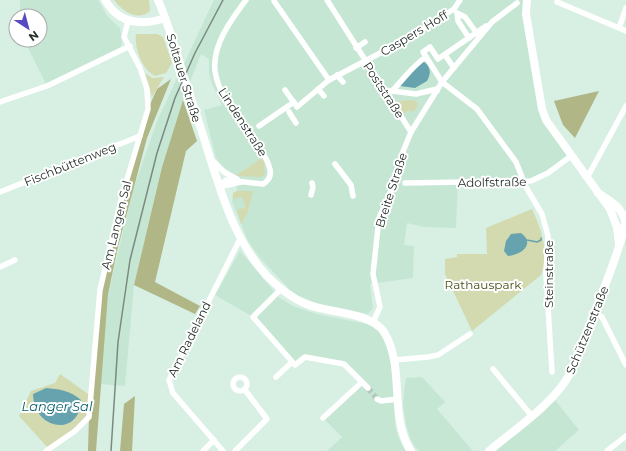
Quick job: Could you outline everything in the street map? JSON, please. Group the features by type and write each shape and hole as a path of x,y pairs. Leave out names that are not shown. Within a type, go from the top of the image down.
{"street":[{"path":"104,0 115,13 128,21 146,23 165,18"},
{"name":"Soltauer Straße","path":"158,0 176,50 230,219 240,239 255,262 281,290 308,305 373,322"},
{"name":"Lindenstraße","path":"243,182 259,184 264,183 268,179 270,170 268,162 222,91 215,72 216,52 222,38 237,12 246,0"},
{"name":"Poststraße","path":"326,0 411,132"},
{"name":"Caspers Hoff","path":"294,102 297,107 329,80 403,41 454,9 460,0"},
{"name":"Schützenstraße","path":"527,0 526,14 542,109 551,130 598,193 614,218 619,233 619,249"},
{"path":"274,1 329,80"},
{"path":"557,2 626,31"},
{"name":"Breite Straße","path":"373,322 380,307 373,274 378,224 393,186 399,153 442,82 492,22 517,3"},
{"path":"619,28 626,8"},
{"path":"469,38 458,21 457,13 466,17 481,35"},
{"name":"Am Langen Sal","path":"46,451 76,431 89,417 100,290 122,196 148,109 149,99 140,68 124,36 128,21"},
{"name":"Breite Straße","path":"444,55 469,38 481,35"},
{"path":"356,48 365,42"},
{"path":"0,102 47,86 130,46"},
{"path":"451,82 442,82 423,52 430,47 438,59 444,55 454,68"},
{"path":"392,91 406,78 413,65 426,57"},
{"path":"337,76 343,82"},
{"name":"Steinstraße","path":"442,82 477,109 504,144 516,162 522,179 546,224 548,236 546,274 552,372"},
{"path":"318,88 324,96"},
{"path":"384,90 416,94 437,89"},
{"name":"Breite Straße","path":"436,96 437,89"},
{"path":"259,126 294,102 285,90"},
{"path":"587,178 626,106"},
{"path":"289,112 296,122"},
{"name":"Fischbüttenweg","path":"0,192 140,136"},
{"name":"Adolfstraße","path":"405,183 538,178 571,156"},
{"path":"210,157 224,172 243,182"},
{"path":"335,164 351,185 353,196"},
{"path":"219,187 243,182"},
{"path":"311,195 313,187 312,183"},
{"name":"Schützenstraße","path":"489,451 553,397 566,383 625,232 625,215 598,193"},
{"path":"614,218 625,215"},
{"name":"Am Radeland","path":"223,451 173,393 169,380 240,239"},
{"path":"0,267 15,260"},
{"path":"281,290 253,317 292,362 295,365 305,357 344,364 368,388"},
{"path":"594,312 602,317 626,364"},
{"path":"373,322 383,331 390,344 394,360 401,430 412,451"},
{"path":"394,360 438,355 470,334"},
{"path":"276,377 292,362"},
{"path":"493,369 531,415"},
{"path":"323,418 362,382"},
{"path":"235,451 267,419 245,390"},
{"path":"377,398 381,401 398,399"},
{"path":"607,451 626,436"},
{"path":"202,451 214,440"}],"shaded area":[{"path":"20,0 98,0 108,17 120,28 122,40 121,47 46,84 28,48 48,48 48,8 20,8"},
{"path":"214,0 527,0 542,109 571,156 538,178 458,183 456,228 424,227 407,223 404,245 414,246 413,278 370,284 373,308 368,314 321,305 299,296 290,290 261,259 248,241 232,202 233,193 237,191 235,176 221,165 216,158 204,110 222,105 209,74 209,59 201,54 183,100 162,167 134,285 125,386 100,384 108,294 133,190 157,121"},
{"path":"240,251 280,298 293,306 317,314 371,325 380,333 389,348 394,387 395,425 405,451 327,451 342,437 323,418 362,382 344,364 305,357 295,365 253,317 215,295"},
{"path":"422,377 445,402 437,409 473,451 419,451 415,447 410,438 406,424 403,405 404,392 406,378"},
{"path":"555,400 579,430 555,451 496,451"}],"green space":[{"path":"114,0 149,0 150,11 140,15 130,14 121,8"},
{"path":"136,34 157,34 163,37 172,63 166,73 155,76 146,69 140,58 136,45"},
{"path":"145,73 152,78 164,77 152,97"},
{"path":"171,79 147,138 118,247 108,294 96,451 88,451 89,417 100,290 122,196 148,109 157,89"},
{"path":"599,91 575,138 563,125 554,101"},
{"path":"183,100 197,141 186,151 155,282 200,306 195,314 134,285 162,167"},
{"path":"407,100 416,101 418,104 414,112 409,110 404,114 396,102"},
{"path":"262,158 264,162 265,174 261,177 235,176"},
{"path":"237,191 253,191 248,212 241,224 237,210 246,207 242,197 233,199 233,193"},
{"name":"Rathauspark","path":"532,209 543,241 545,258 541,275 472,331 445,274 445,259 457,257 457,254 487,254 486,228"},
{"path":"60,374 91,396 89,417 49,449 19,416 31,391 55,383","holes":["46,388 75,420 67,424 54,424 33,406 33,394"]},
{"path":"135,396 132,451 120,451 124,404"}],"water":[{"path":"423,61 430,70 427,81 415,88 400,86 416,65"},
{"path":"521,233 527,241 527,245 518,254 508,256 504,251 506,241 511,234"},
{"name":"Langer Sal","path":"46,388 65,391 73,394 81,400 79,412 73,420 65,424 57,425 48,422 40,415 35,406 33,394"}],"waterway":[{"path":"527,240 537,242 541,240 541,238"}],"tunnel":[{"path":"368,388 377,399"}],"railway":[{"path":"111,451 118,342 130,260 157,153 175,98 195,53 223,0"}]}
